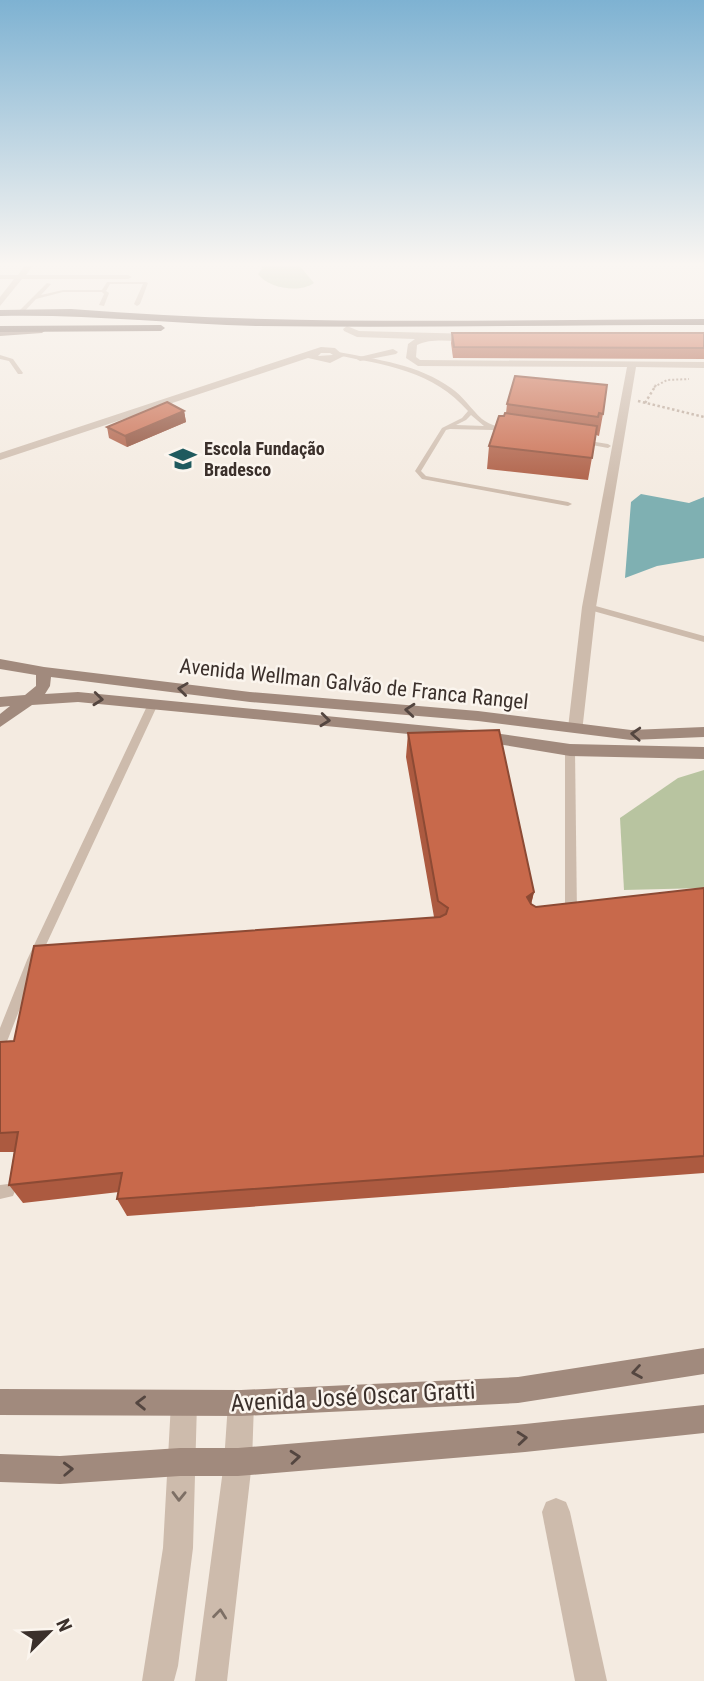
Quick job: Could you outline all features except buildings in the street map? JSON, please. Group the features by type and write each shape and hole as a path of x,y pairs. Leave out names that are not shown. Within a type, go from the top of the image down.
{"main road":[{"name":"Avenida Wellman Galvão de Franca Rangel","path":"0,664 44,672 250,696 478,716 642,735 704,732"},
{"path":"0,722 43,686 44,672"},
{"name":"Avenida Wellman Galvão de Franca Rangel","path":"0,702 78,697 480,736 570,750 704,753"},
{"name":"Avenida José Oscar Gratti","path":"0,1402 240,1404 518,1390 704,1361"},
{"path":"0,1468 60,1470 180,1462 238,1462 526,1438 704,1419"}],"street":[{"path":"418,342 414,344 411,358 426,363 704,365"},
{"path":"0,457 312,354 338,349 334,359 317,359 312,354"},
{"path":"360,358 393,352"},
{"path":"576,728 589,607 632,365"},
{"path":"158,1681 163,1666 178,1548 184,1404"},
{"path":"211,1681 238,1462 240,1404"},
{"path":"556,1512 591,1681"}],"lane":[{"path":"338,349 449,388 470,411 491,428"},
{"path":"0,356 11,360 20,373"},
{"path":"470,411 464,419 441,432 418,471 424,478 568,504"},
{"path":"448,427 491,428 513,432"},
{"path":"581,442 608,446"},
{"path":"589,607 704,639"},
{"path":"0,1044 33,960 153,704"},
{"path":"570,750 571,918"},
{"path":"557,919 584,917"},
{"path":"33,960 47,959"}],"path":[{"path":"645,402 652,386 658,381 692,379"},
{"path":"626,398 704,416"}],"green space":[{"path":"704,770 704,888 624,890 620,818 678,778"}],"water":[{"path":"641,494 689,503 704,497 704,558 657,566 625,578 631,502"}],"place":[{"name":"Escola Fundação Bradesco","path":"183,459"}]}
